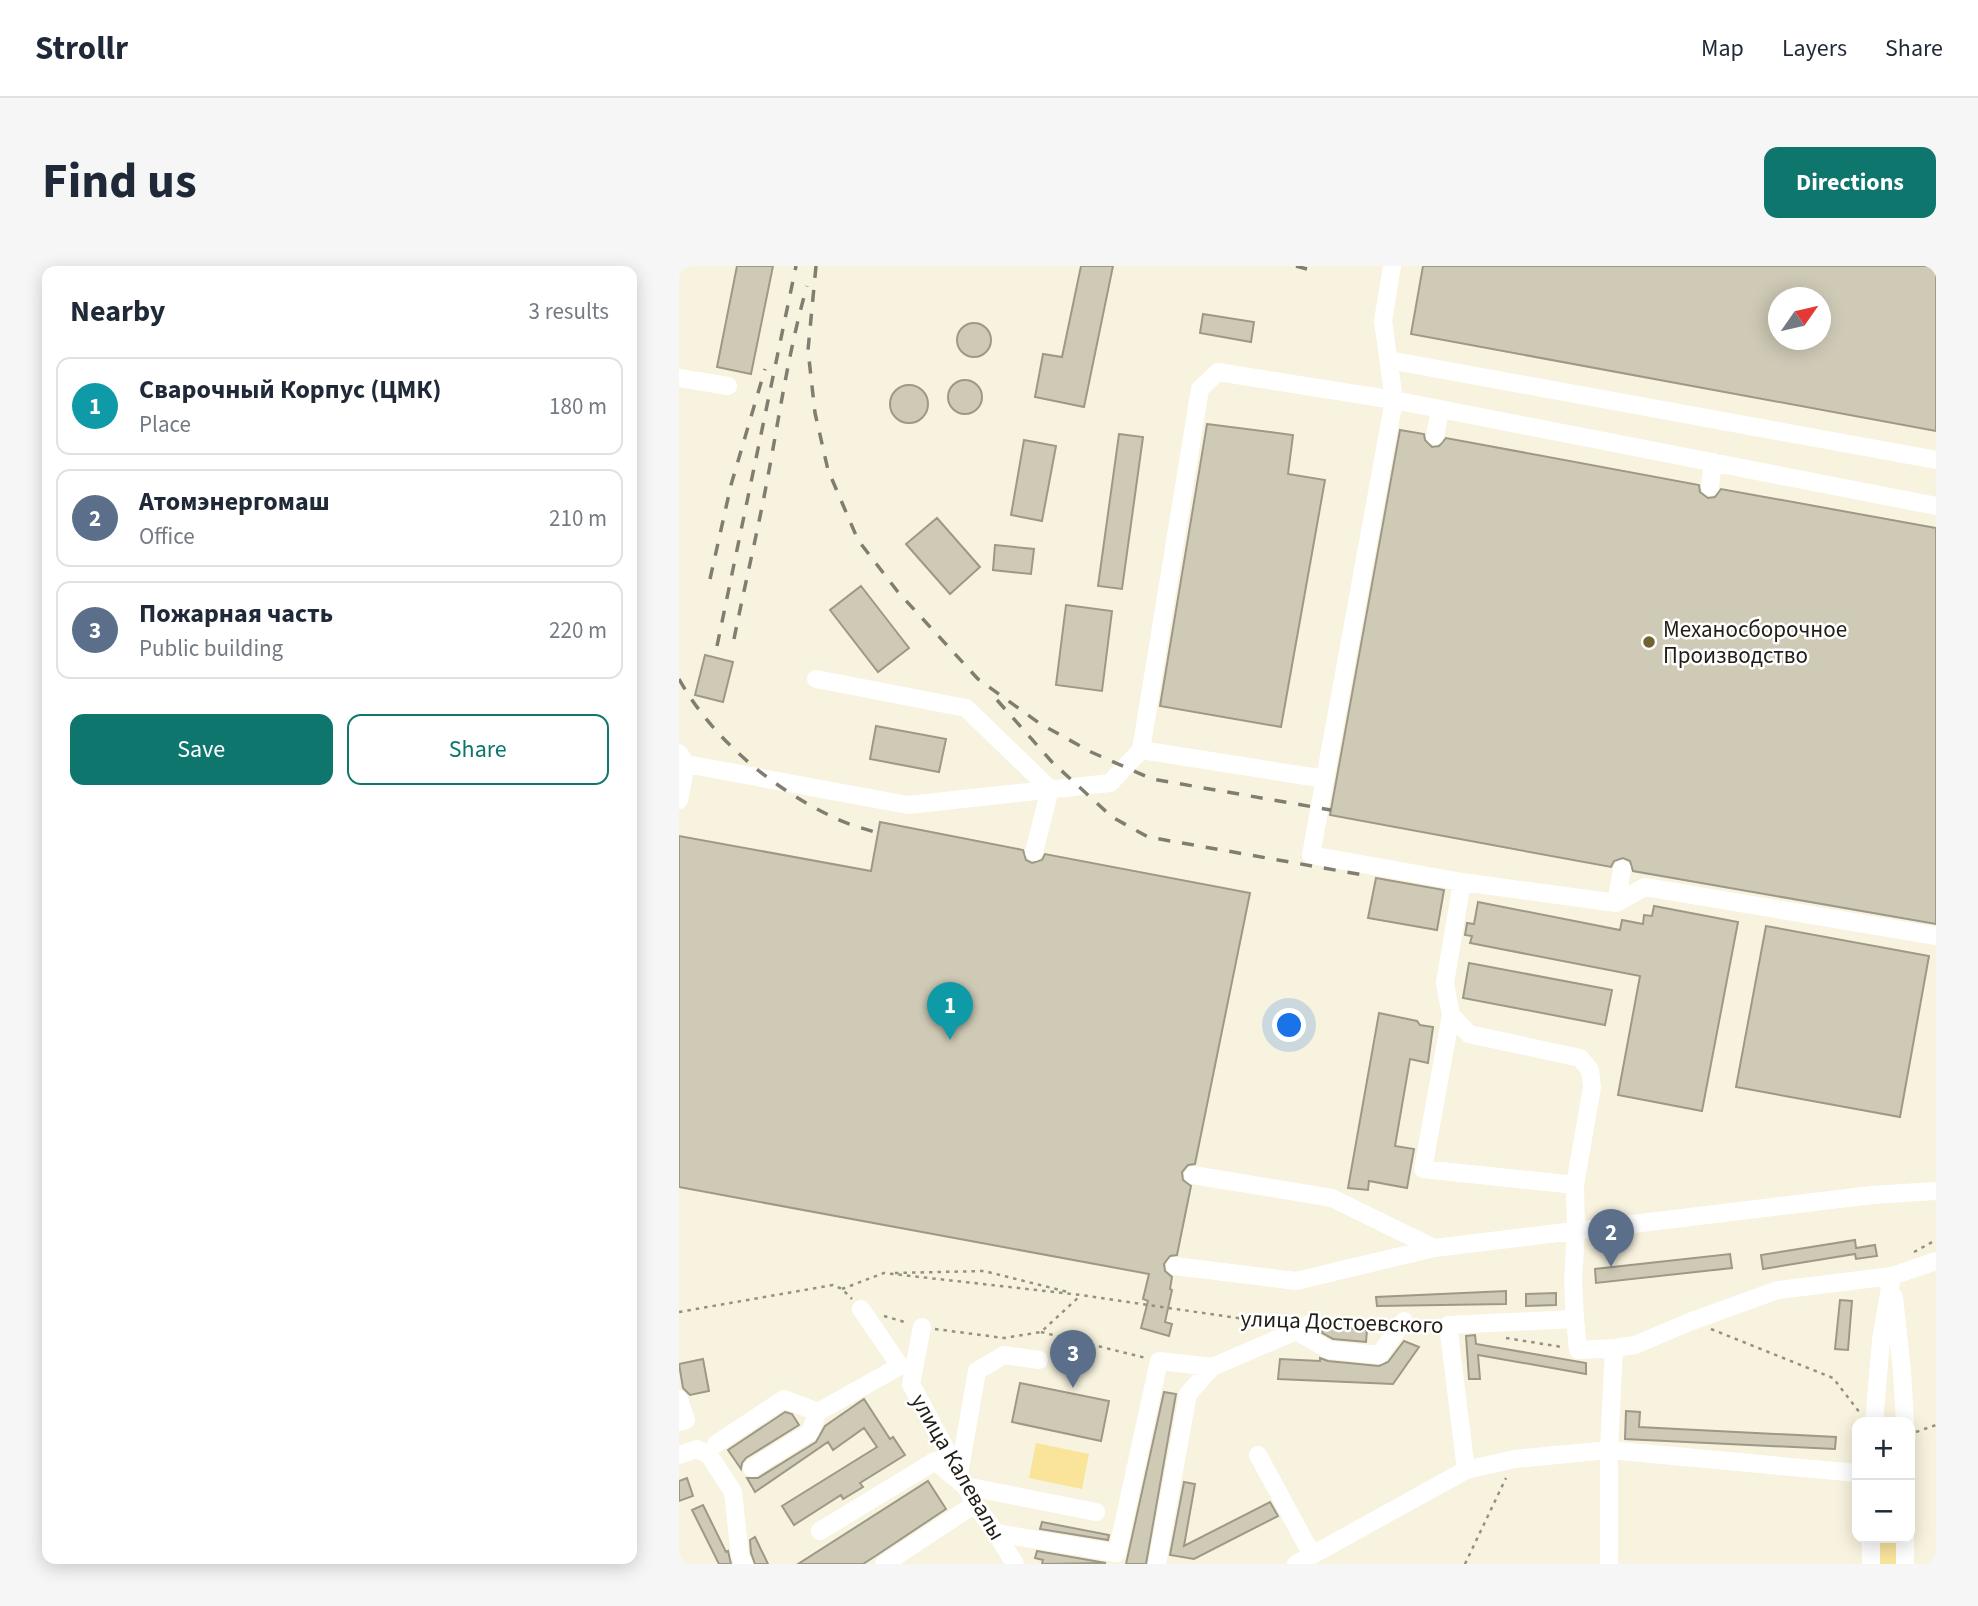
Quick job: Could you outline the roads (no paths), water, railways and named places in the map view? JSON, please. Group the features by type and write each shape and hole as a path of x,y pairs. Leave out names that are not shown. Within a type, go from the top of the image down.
{"street":[{"path":"1392,266 1383,321 1394,400 1335,754 1325,779 1311,855 1462,882 1616,903 1645,887 1936,936"},
{"path":"1389,360 1936,460"},
{"path":"679,800 683,758 908,805 1110,783 1141,750 1200,389 1218,372 1394,400 1936,506"},
{"path":"679,378 728,386"},
{"path":"1435,436 1440,409"},
{"path":"1710,487 1713,463"},
{"path":"815,679 966,708 1051,789"},
{"path":"1141,750 1325,779"},
{"path":"1034,852 1051,789"},
{"path":"1616,903 1622,869"},
{"path":"1462,882 1445,983 1451,1015 1423,1169 1574,1185"},
{"path":"1451,1015 1469,1034 1580,1058 1590,1070 1592,1087 1574,1185 1576,1232 1573,1280 1578,1350 1635,1345 1778,1290 1892,1276 1936,1261"},
{"path":"1193,1175 1332,1198 1434,1248"},
{"path":"1175,1266 1296,1281 1434,1248 1872,1195 1936,1191"},
{"path":"1867,1417 1892,1276"},
{"path":"1892,1276 1905,1417"},
{"path":"861,1309 911,1384"},
{"path":"1466,1470 1448,1325 1575,1319"},
{"path":"1296,1331 1329,1350 1379,1355 1404,1321"},
{"path":"1157,1564 1188,1394 1212,1367 1313,1322"},
{"name":"улица Калевалы","path":"922,1327 911,1384 975,1504 1015,1564"},
{"path":"1609,1564 1609,1450 1614,1348"},
{"path":"962,1480 977,1371 1004,1355 1039,1360"},
{"path":"996,1533 1117,1553 1159,1361 1212,1367"},
{"path":"752,1468 810,1432 818,1412 899,1366"},
{"path":"679,1399 686,1420 679,1422"},
{"path":"716,1444 784,1399 818,1412"},
{"path":"679,1455 697,1449 709,1455 733,1492 740,1556 744,1564"},
{"path":"1258,1455 1304,1559 1466,1470 1515,1459 1609,1450 1852,1473"},
{"path":"820,1531 935,1461 962,1480 1096,1512"},
{"path":"890,1563 975,1504"},
{"path":"1871,1543 1871,1564"},
{"path":"1905,1564 1908,1543"}],"railway":[{"path":"717,646 796,266"},
{"path":"816,266 808,350 815,413 828,470 858,540 898,592 978,679 1039,723 1091,752 1152,779 1331,810"},
{"path":"1296,266 1307,269"},
{"path":"734,639 790,357 807,286"},
{"path":"710,579 731,485 765,369"},
{"path":"679,679 709,723 768,778 837,819 878,833"},
{"path":"997,700 1052,762 1112,817 1148,837 1369,876"}],"place":[{"name":"Механосборочное Производство","path":"1649,642"},
{"name":"Сварочный Корпус (ЦМК)","path":"950,1040"},
{"name":"Атомэнергомаш","path":"1611,1267"},
{"name":"Пожарная часть","path":"1073,1388"}]}
